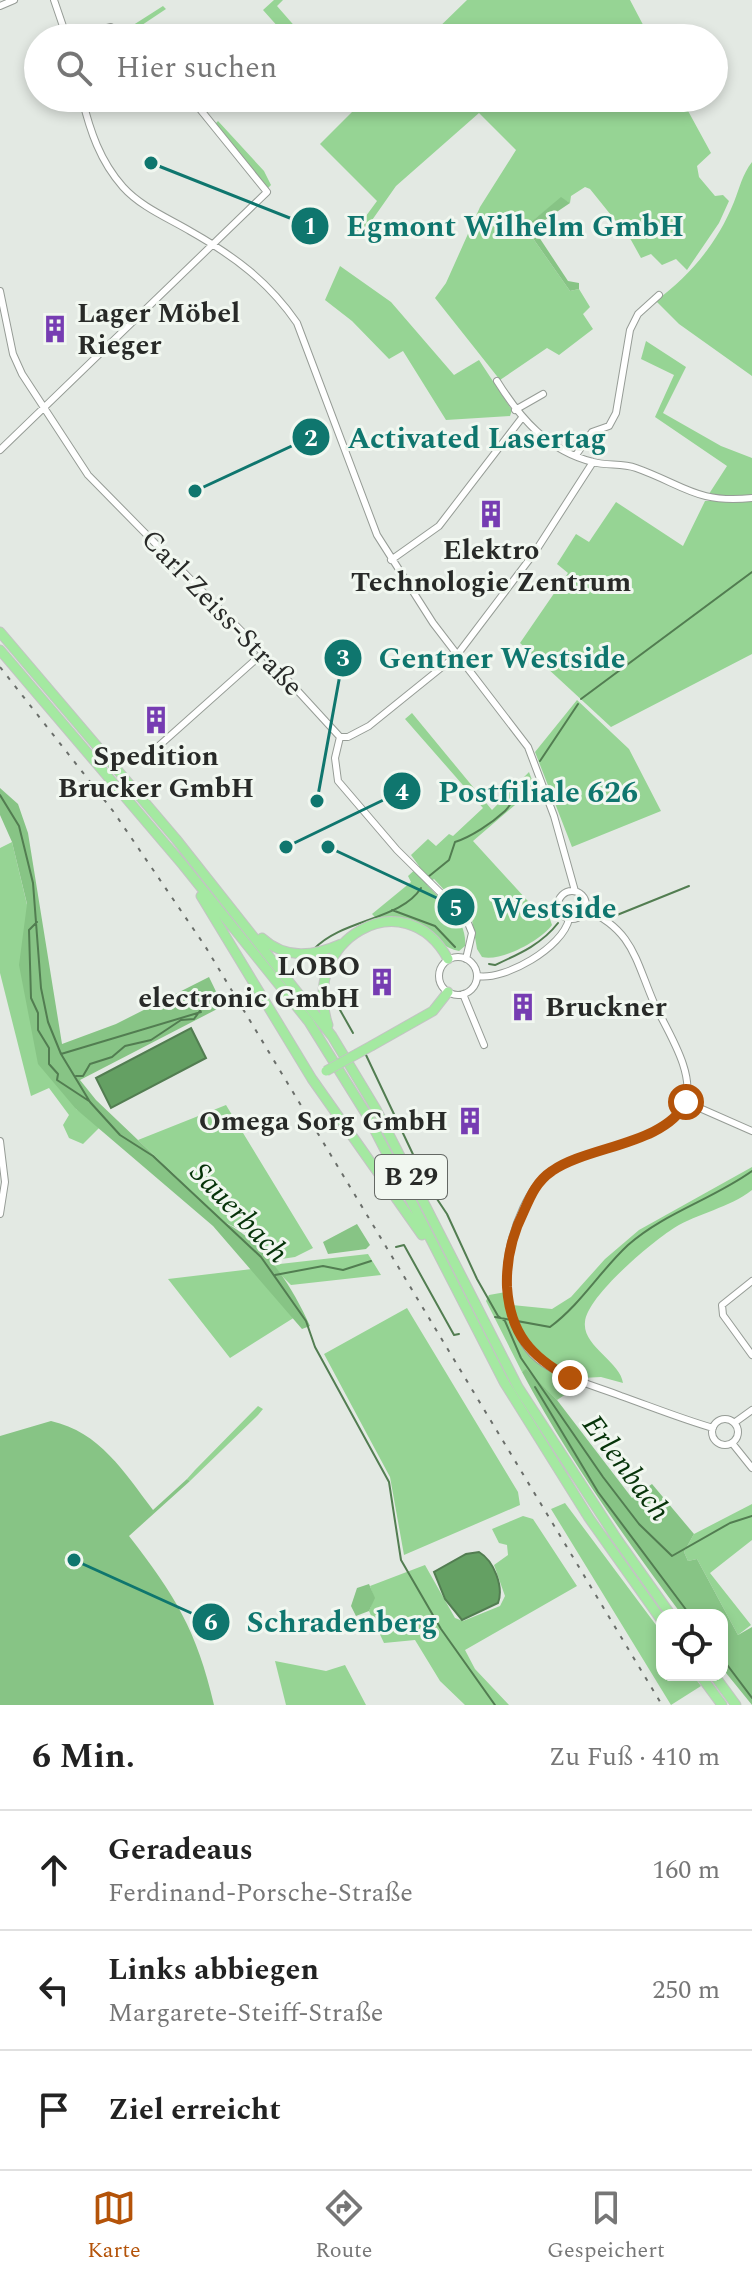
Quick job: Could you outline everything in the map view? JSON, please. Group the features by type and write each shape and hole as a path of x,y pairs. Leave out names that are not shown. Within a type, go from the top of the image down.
{"highway":[{"name":"B 29","path":"0,632 242,921 332,1036 383,1121 518,1387 667,1609"},
{"name":"B 29","path":"0,650 183,865 309,1022 343,1072 437,1256 544,1449 656,1612"},
{"path":"183,865 312,1079 437,1256"},
{"path":"242,921 282,951 314,953 344,943 373,925 404,923 425,932 448,959"},
{"path":"332,1036 321,1005 321,985 327,965 344,943"},
{"path":"312,1079 433,1011 448,992"},
{"path":"704,1681 722,1705"},
{"path":"718,1681 736,1705"}],"street":[{"path":"0,6 14,0"},
{"path":"54,0 62,24"},
{"path":"86,112 95,143 125,189 146,206 240,261 276,292 297,323 313,360 362,504 391,560 457,655 528,747 554,816 575,891 584,898 585,909 581,916 569,919"},
{"path":"0,450 267,192 202,112"},
{"name":"Carl-Zeiss-Straße","path":"0,291 13,354 43,409 88,475 263,653 340,737"},
{"path":"576,455 592,432 609,426 616,413 630,330 638,314 659,295"},
{"path":"497,381 521,419 537,434 576,455 593,462 632,466 703,498 752,498"},
{"path":"515,410 543,394"},
{"path":"391,560 439,526 521,419"},
{"path":"466,959 472,933 466,918 397,850 338,781 335,758 340,737 348,737 369,726 457,655 535,552 593,462"},
{"path":"143,760 263,653"},
{"path":"569,919 561,913 558,905 565,893 575,891"},
{"path":"585,909 608,919 626,938 684,1071 686,1102 666,1123 550,1172 535,1187 513,1234 507,1266 510,1308 526,1345 544,1364 570,1378 713,1428"},
{"path":"477,976 502,974 545,950 562,936 569,919"},
{"path":"448,959 466,959 474,965 477,976 473,987 463,994 448,992 439,977 441,966 448,959"},
{"path":"463,994 484,1045"},
{"path":"686,1102 752,1131"},
{"path":"0,1141 5,1182 0,1214"},
{"path":"752,1281 722,1305 723,1315 752,1355"},
{"path":"732,1443 719,1444 713,1437 713,1428 720,1420 734,1423 752,1410"},
{"path":"732,1443 738,1433 734,1423"},
{"path":"732,1443 752,1468"}],"shaded area":[{"path":"274,0 283,0 277,6 293,24 276,24 263,10"},
{"path":"467,0 630,0 643,24 442,24"},
{"path":"163,6 166,9 144,24 135,24"},
{"path":"352,112 689,112 711,153 697,166 699,177 715,196 723,195 729,201 719,223 687,270 676,259 662,265 651,254 641,258 631,240 590,189 585,187 571,196 570,203 561,198 525,227 570,291 579,289 590,307 583,314 593,329 559,355 547,348 500,380 435,298 446,283 480,207 516,150 479,113 396,186 363,233 355,231 377,201 320,144"},
{"path":"218,121 264,171 271,185 268,188 215,124"},
{"path":"752,162 752,376 679,324 656,301 692,269 711,245"},
{"path":"561,197 570,203 533,228 568,281 579,283 579,289 570,291 525,227"},
{"path":"340,266 391,302 454,375 479,360 512,410 510,416 446,420 403,351 389,359 352,321 325,300"},
{"path":"646,341 686,367 663,413 721,446 752,458 752,496 707,497 727,466 655,417 674,375 641,359"},
{"path":"752,500 752,654 611,727 520,643 568,573 557,564 576,534 589,542 616,502 683,546 705,501"},
{"path":"577,700 629,749 661,811 572,847 535,752"},
{"path":"412,713 492,810 529,772 535,788 473,841 537,911 548,913 552,925 520,949 490,958 482,957 477,949 472,920 434,879 427,885 453,912 463,928 465,946 459,951 440,942 418,923 395,917 377,919 372,914 411,882 408,876 419,866 411,855 428,839 436,846 449,834 453,836 483,808 405,719"},
{"path":"0,788 18,804 28,833 62,1044 116,1024 209,977 223,1006 80,1080 96,1100 224,1222 264,1253 295,1296 310,1326 302,1329 213,1226 76,1109 38,1064 19,965 27,904 12,842 0,815"},
{"path":"12,842 76,1109 101,1126 83,1144 69,1138 63,1125 69,1115 49,1088 31,1096 0,973 0,848"},
{"path":"191,1028 206,1058 111,1108 96,1078"},
{"path":"226,1105 313,1248 295,1257 268,1261 245,1232 224,1222 138,1140"},
{"path":"752,1167 752,1190 664,1235 622,1270 588,1311 585,1322 589,1339 616,1368 623,1383 601,1377 582,1378 578,1386 557,1400 526,1370 522,1372 486,1301 489,1295 511,1291 512,1305 552,1309 571,1297 605,1259 639,1230"},
{"path":"357,1224 370,1245 366,1249 328,1254 323,1242"},
{"path":"368,1254 381,1275 291,1285 271,1265"},
{"path":"252,1269 295,1317 230,1358 168,1279"},
{"path":"407,1308 518,1492 520,1505 404,1555 390,1477 324,1354"},
{"path":"526,1369 557,1400 632,1498 652,1484 694,1534 684,1552 688,1561 697,1559 724,1609 678,1609 618,1527 522,1372"},
{"path":"258,1406 263,1409 258,1415 190,1481 187,1479 195,1470"},
{"path":"51,1421 84,1434 110,1455 153,1510 187,1479 190,1481 129,1536 182,1615 200,1656 214,1705 0,1705 0,1436"},
{"path":"565,1503 656,1625 656,1680 551,1509"},
{"path":"752,1504 752,1540 710,1573 751,1625 738,1635 728,1616 728,1609 724,1609 697,1559 688,1561 684,1552 694,1534"},
{"path":"523,1516 533,1519 577,1586 465,1650 475,1669 509,1705 465,1705 440,1681 415,1640 384,1643 369,1611 374,1598 370,1586 425,1565 455,1618 463,1621 500,1606 505,1596 494,1565 508,1555 507,1545 499,1543 492,1529"},
{"path":"479,1552 496,1575 500,1597 498,1603 462,1620 445,1599 434,1572 466,1554"},
{"path":"369,1584 375,1598 369,1611 356,1616 351,1606 357,1588"},
{"path":"728,1616 738,1635 752,1627 752,1705 728,1675"},
{"path":"275,1661 326,1671 345,1665 366,1705 286,1705"},
{"path":"656,1681 697,1681 701,1686 671,1705"}],"waterway":[{"path":"581,699 752,572"},
{"path":"540,761 578,704"},
{"path":"428,877 449,860 455,842 500,816 528,780"},
{"name":"Sauerbach","path":"0,795 19,826 33,883 41,988 48,1022 61,1054 90,1102 120,1135 153,1156 261,1257 306,1321 315,1347 389,1482 401,1560 441,1629 495,1705"},
{"path":"606,908 617,915 689,886"},
{"path":"314,949 340,931 400,907 421,888"},
{"path":"392,910 435,926 455,947"},
{"path":"37,922 29,930 31,998 38,1013 38,1030 49,1048 49,1064 58,1074 57,1080 89,1101"},
{"path":"489,964 495,965 530,948 558,923"},
{"name":"Erlenbach","path":"331,994 353,1033"},
{"name":"Erlenbach","path":"76,1076 83,1076 90,1064 112,1057 125,1046 151,1040 181,1020 194,1019 207,1001 216,1000"},
{"path":"61,1054 201,1012"},
{"name":"Erlenbach","path":"366,1055 427,1184 447,1214 498,1316 505,1321 521,1358 639,1524 672,1556 730,1523 752,1516"},
{"path":"495,1317 550,1327 642,1234 752,1171"},
{"path":"396,1247 404,1245 454,1335 459,1334"},
{"path":"275,1275 323,1266 343,1270 371,1261"},
{"name":"Erlenbach","path":"535,1387 598,1492 686,1609"},
{"name":"Erlenbach","path":"728,1666 752,1698"}],"railway":[{"path":"0,667 113,811 205,946 662,1705"}],"place":[{"name":"Egmont Wilhelm GmbH","path":"151,163"},
{"name":"Lager Möbel Rieger","path":"55,329"},
{"name":"Activated Lasertag","path":"195,491"},
{"name":"Elektro Technologie Zentrum","path":"491,514"},
{"name":"Spedition Brucker GmbH","path":"156,720"},
{"name":"Gentner Westside","path":"317,801"},
{"name":"Postfiliale 626","path":"286,847"},
{"name":"Westside","path":"328,847"},
{"name":"LOBO electronic GmbH","path":"382,982"},
{"name":"Bruckner","path":"523,1007"},
{"name":"Omega Sorg GmbH","path":"470,1121"},
{"name":"Schradenberg","path":"74,1560"}],"route":[{"path":"570,1378 535,1357 514,1319 507,1289 507,1266 513,1234 535,1187 550,1172 666,1123 678,1114 686,1102"}]}
